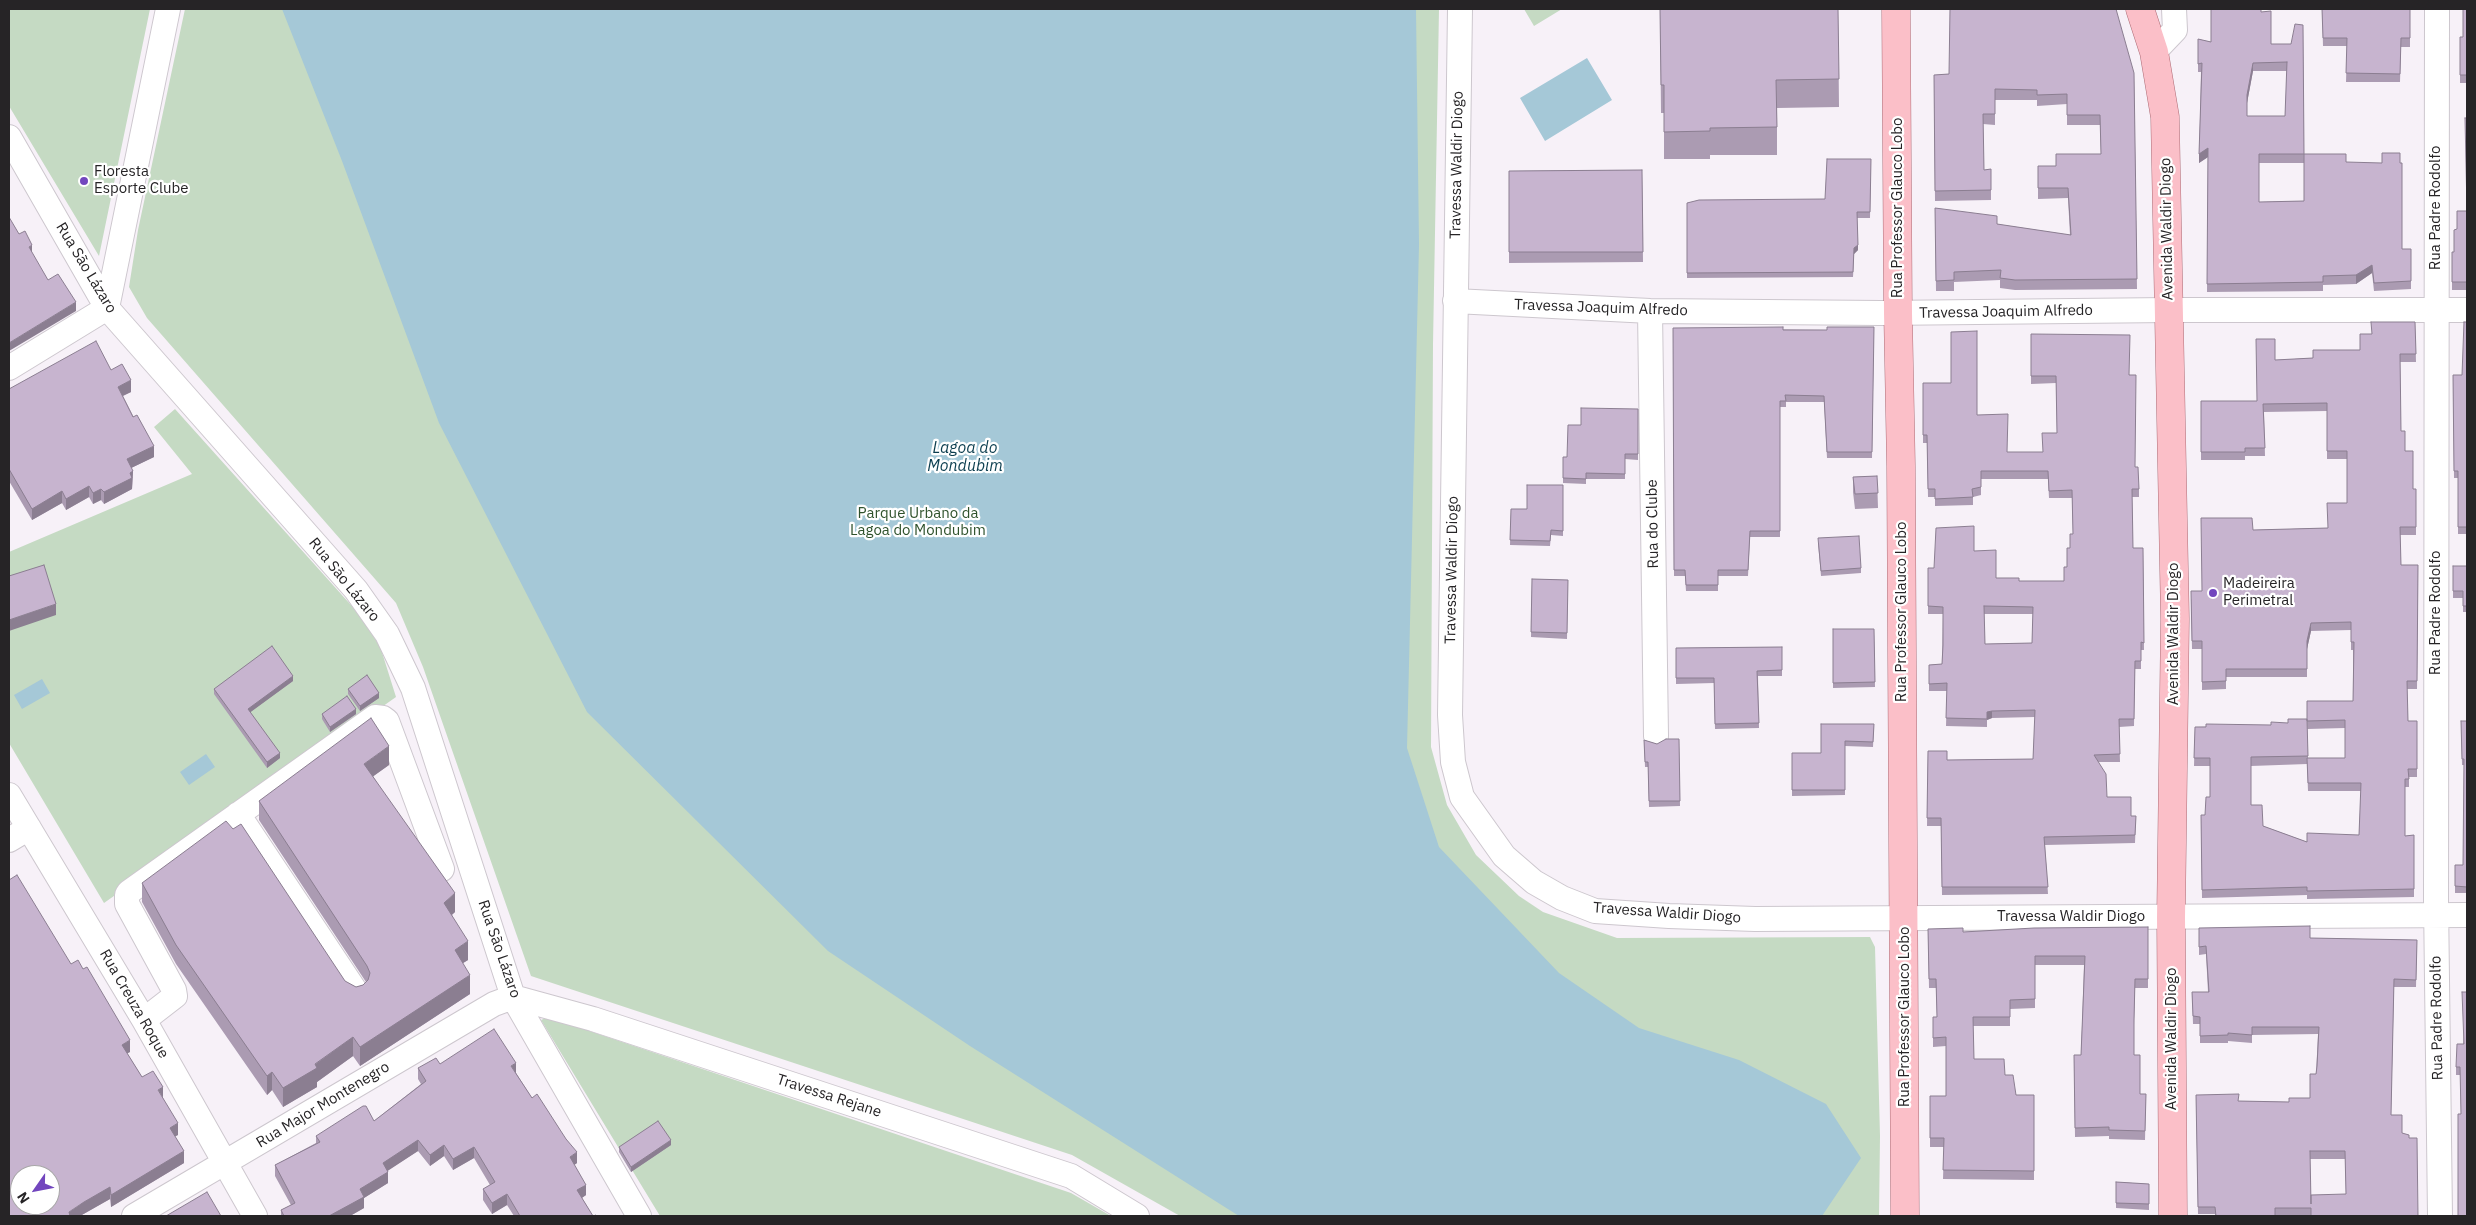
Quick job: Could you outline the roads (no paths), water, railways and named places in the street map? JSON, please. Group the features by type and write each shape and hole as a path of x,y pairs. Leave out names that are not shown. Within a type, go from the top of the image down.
{"main road":[{"name":"Rua Professor Glauco Lobo","path":"1896,9 1898,313 1902,466 1905,1216"},
{"name":"Avenida Waldir Diogo","path":"2140,9 2154,52 2165,117 2175,619 2171,917 2173,1216"}],"street":[{"path":"9,368 107,308 168,9"},
{"name":"Travessa Waldir Diogo","path":"1460,9 1450,715 1454,762 1462,797 1482,828 1504,856 1534,882 1562,898 1595,911 1755,918 2467,915"},
{"path":"2154,52 2175,30 2174,9"},
{"name":"Rua Padre Rodolfo","path":"2437,9 2436,915 2440,1216"},
{"name":"Rua São Lázaro","path":"9,137 107,308 356,590 387,634 413,688 513,997 640,1216"},
{"name":"Travessa Joaquim Alfredo","path":"1455,301 1650,311 1898,313 2169,310 2467,310"},
{"name":"Rua do Clube","path":"1650,311 1656,736"},
{"path":"144,1020 175,996 174,990 127,904 127,895 375,717 387,721 442,869"},
{"name":"Rua Creuza Roque","path":"9,794 144,1020 255,1216"},
{"path":"238,814 356,992"},
{"path":"9,840 29,828"},
{"name":"Rua Major Montenegro","path":"134,1216 494,1004 513,997"},
{"name":"Travessa Rejane","path":"513,997 593,1018 1071,1176 1136,1216"}],"water":[{"name":"Lagoa do Mondubim","path":"282,9 1416,9 1419,245 1407,748 1439,847 1559,973 1639,1028 1739,1060 1826,1104 1861,1158 1822,1216 1239,1216 970,1046 828,951 587,712 439,423 342,161"},
{"path":"1587,58 1612,100 1545,141 1520,98"},
{"path":"42,679 50,693 22,709 14,695"},
{"path":"206,754 215,767 189,785 180,772"}],"place":[{"name":"Floresta Esporte Clube","path":"84,181"},
{"name":"Madeireira Perimetral","path":"2213,593"}],"park label":[{"name":"Parque Urbano da Lagoa do Mondubim","path":"918,522"}]}
